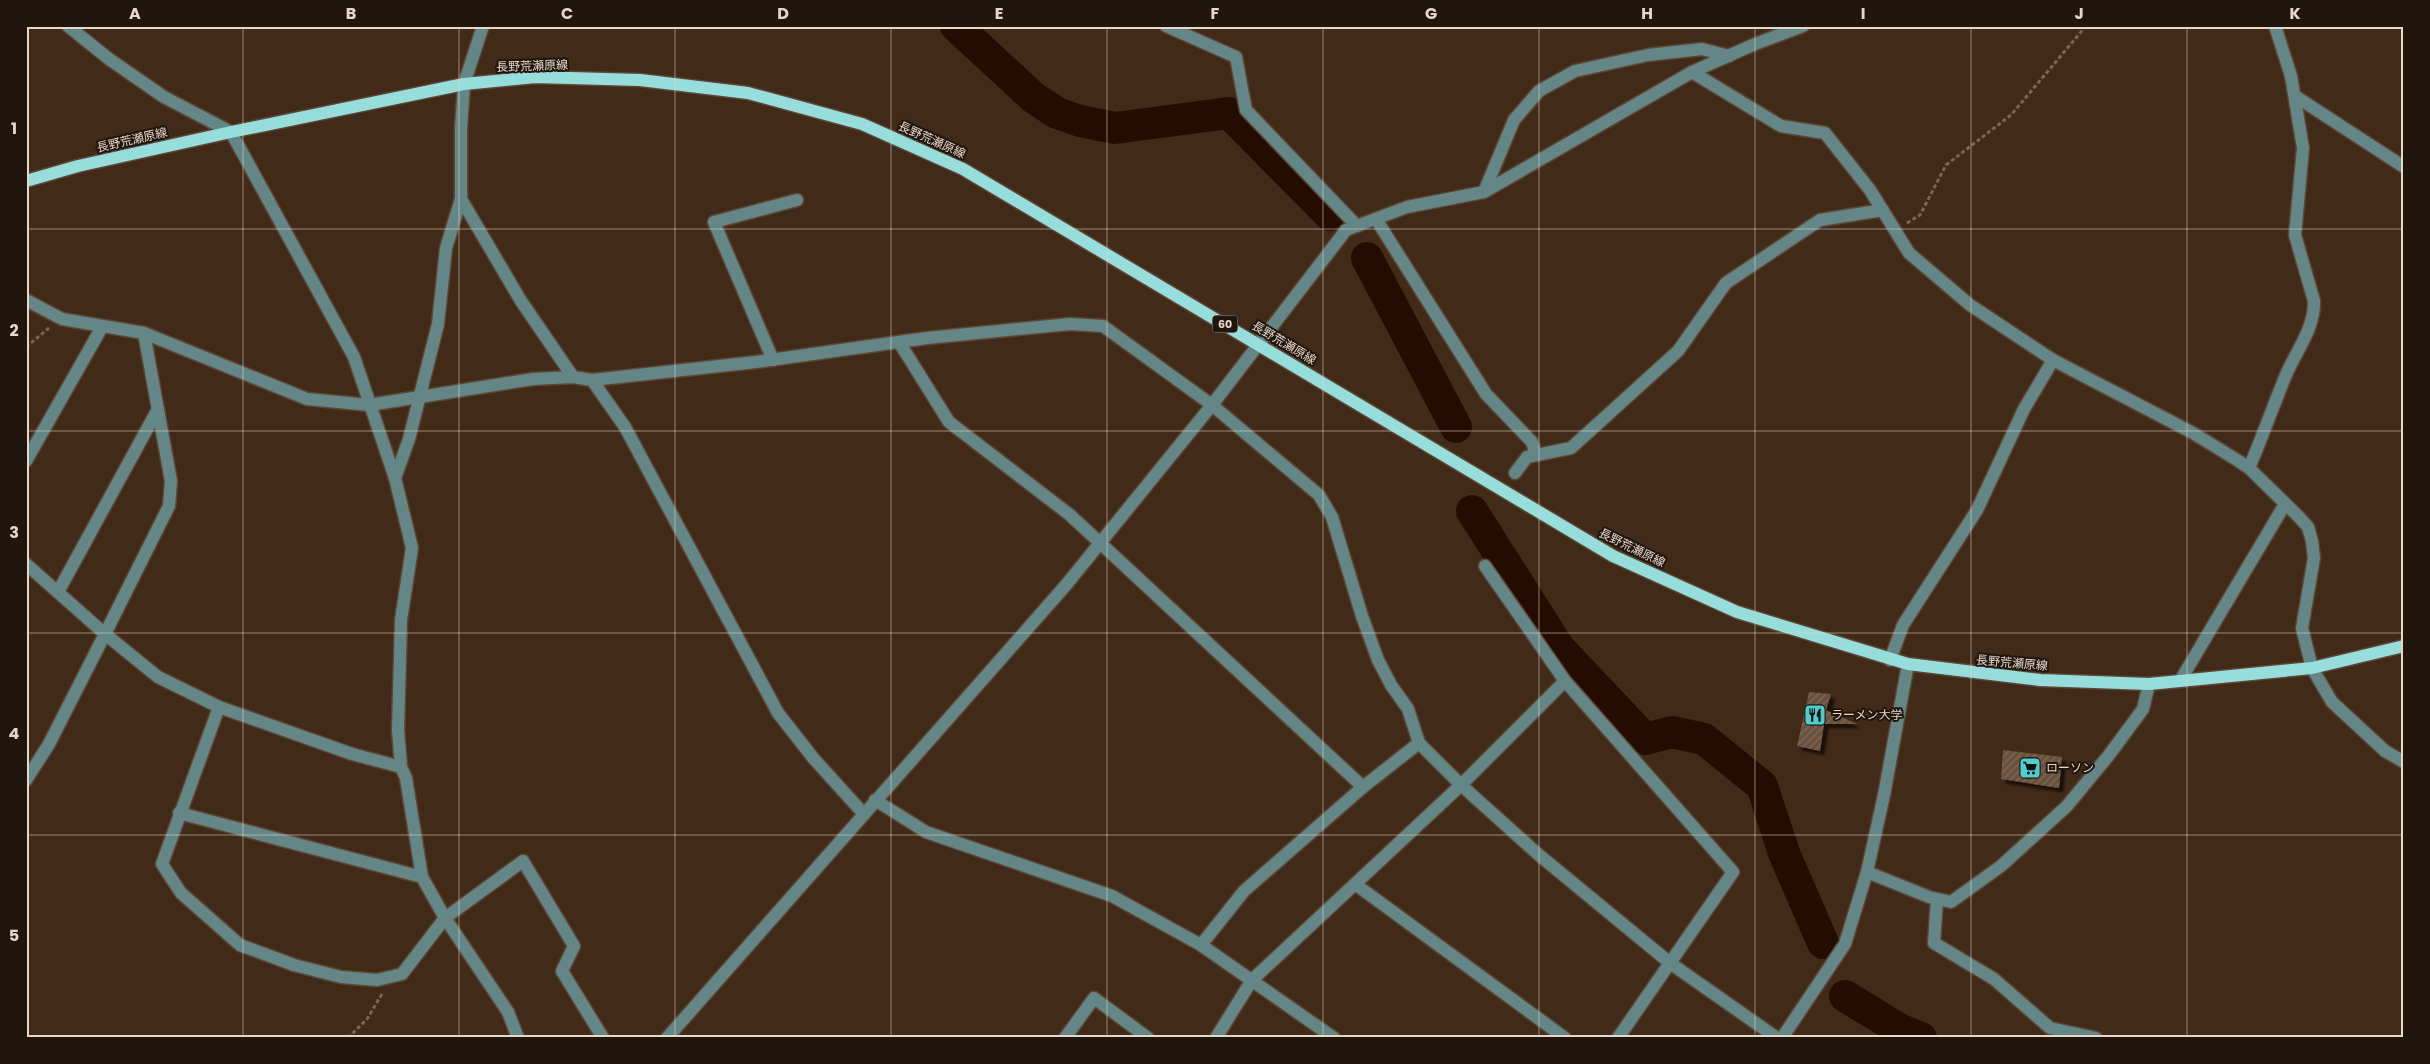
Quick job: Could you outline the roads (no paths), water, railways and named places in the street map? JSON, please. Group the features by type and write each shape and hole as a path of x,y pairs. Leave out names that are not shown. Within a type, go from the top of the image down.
{"main road":[{"name":"長野荒瀬原線","path":"26,181 78,166 231,132 464,84 535,77 640,80 748,93 862,124 963,169 1613,556 1737,612 1890,660 1908,664 2040,680 2149,684 2312,668 2404,646"}],"street":[{"path":"68,26 109,59 164,97 231,132 354,357 395,478 412,548 401,620 398,730 401,767 406,778 422,877 445,918 508,1012 518,1038"},
{"path":"395,478 409,439 438,324 446,248 461,199 461,128 464,84 483,26"},
{"path":"1166,26 1236,57 1246,110 1357,226"},
{"path":"667,1038 863,813 1066,585 1212,405 1346,230 1406,208 1484,192 1692,72 1803,26"},
{"path":"2249,468 2286,376 2311,324 2314,311 2314,301 2295,235 2303,148 2294,96 2281,40 2275,26"},
{"path":"1484,192 1514,120 1539,91 1575,71 1648,54 1702,49 1729,56"},
{"path":"1692,72 1781,126 1825,133 1870,190 1909,253 1970,305 2053,360 2193,433 2249,468 2308,527 2314,558 2302,628 2312,668 2332,702 2385,751 2404,762"},
{"path":"2294,96 2404,167"},
{"path":"461,199 521,301 573,377"},
{"path":"773,360 714,222 797,200"},
{"path":"1515,474 1527,456 1571,448 1678,351 1726,283 1820,220 1883,210"},
{"path":"1376,219 1486,394 1532,442 1536,455"},
{"path":"26,300 62,319 144,333 308,399 369,405 533,379 573,377 592,380 773,360 900,342 1070,324 1103,326 1212,405 1320,495 1332,518 1362,616 1378,660 1391,685 1408,709 1420,744 1461,785 1539,855 1670,962 1777,1038"},
{"path":"26,461 102,327"},
{"path":"26,780 49,744 169,506 171,481 144,333"},
{"path":"900,342 949,422 1070,516 1363,786"},
{"path":"1890,660 1903,625 1977,510 2024,408 2053,360"},
{"path":"592,380 625,427 778,712 814,759 863,813"},
{"path":"58,592 158,409"},
{"path":"2180,681 2285,504"},
{"path":"26,564 105,634 158,677 219,708 352,754 401,767"},
{"path":"1485,566 1566,681 1733,872 1618,1038"},
{"path":"1782,1038 1845,944 1867,872 1884,795 1908,664"},
{"path":"1216,1038 1252,980 1461,785 1566,681"},
{"path":"1867,872 1938,899 1951,902 2001,866 2067,806 2109,756 2142,709 2149,684"},
{"path":"219,708 162,864 182,893 240,945 294,965 341,977 376,980 402,974 445,918 523,860 574,946 562,971 603,1038"},
{"path":"1201,945 1244,891 1363,786 1420,744"},
{"path":"875,800 926,832 1112,896 1201,945 1334,1038"},
{"path":"179,814 422,877"},
{"path":"1355,884 1564,1038"},
{"path":"1938,899 1934,943 1994,979 2050,1028 2096,1038"},
{"path":"1065,1038 1094,998 1148,1038"}],"waterway":[{"path":"956,26 1034,98 1057,113 1080,121 1115,128 1229,113 1330,215"},
{"path":"1367,258 1456,427"},
{"path":"1472,511 1559,648 1645,739 1672,732 1704,739 1762,786 1784,853 1823,943"},
{"path":"1845,996 1899,1029 1921,1038"}],"place":[{"name":"ラーメン大学","path":"1815,715"},
{"name":"ローソン","path":"2030,768"}]}
